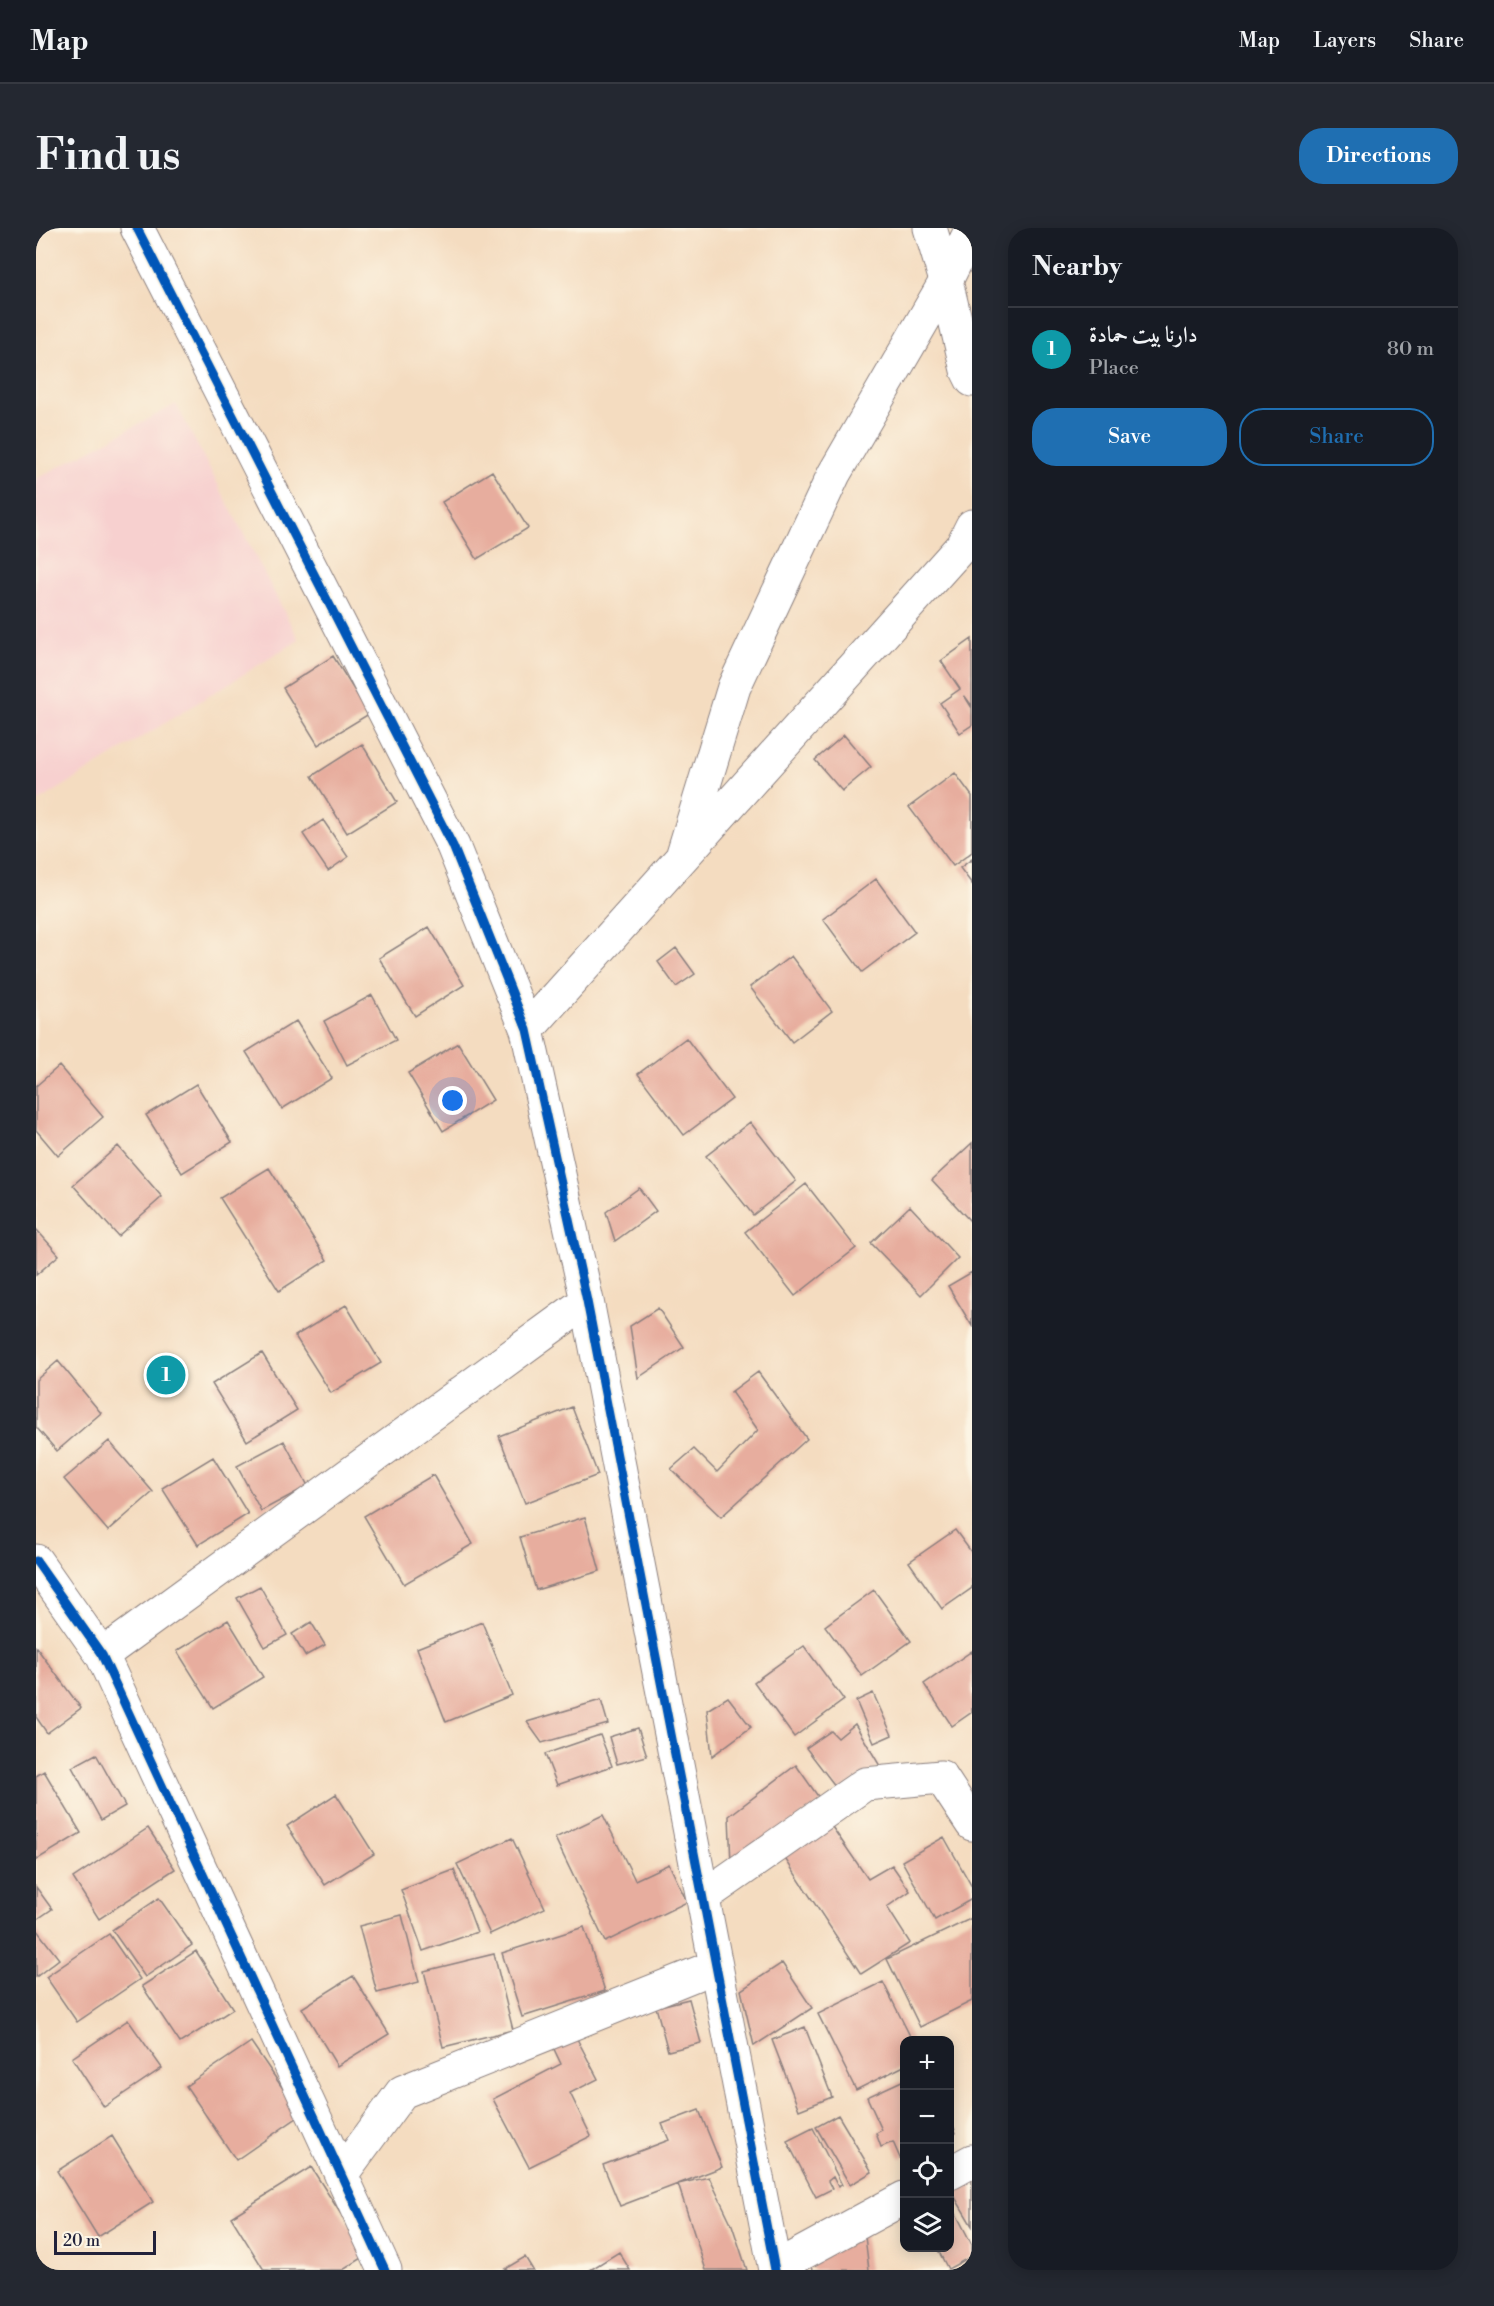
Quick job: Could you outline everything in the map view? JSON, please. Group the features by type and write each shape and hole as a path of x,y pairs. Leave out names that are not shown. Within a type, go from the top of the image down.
{"street":[{"path":"137,228 453,846 527,1030 587,1301 775,2269 900,2200"},
{"path":"930,228 946,280 967,370 972,380"},
{"path":"682,857 734,687 834,474 946,280 972,228"},
{"path":"527,1030 962,546 972,526"},
{"path":"102,1655 587,1301"},
{"path":"36,1561 102,1655 385,2270"},
{"path":"703,1896 865,1784 941,1777 972,1824"},
{"path":"341,2175 402,2092 716,1966"},
{"path":"954,2171 972,2161"}],"shaded area":[{"path":"176,404 299,640 36,803 36,479"}],"building":[{"path":"492,471 528,528 477,559 442,502"},
{"path":"972,639 972,706 964,695 972,708 972,725 960,733 940,703 960,689 941,661"},
{"path":"333,656 369,714 318,745 283,688"},
{"path":"844,735 871,767 842,791 815,760"},
{"path":"362,744 397,802 347,833 312,776"},
{"path":"955,773 972,796 972,852 953,866 909,807"},
{"path":"323,820 348,857 328,871 303,834"},
{"path":"972,859 972,884 960,868"},
{"path":"876,879 915,932 862,972 823,919"},
{"path":"429,927 464,985 415,1016 379,958"},
{"path":"676,948 695,974 676,987 658,962"},
{"path":"791,956 832,1011 792,1042 750,987"},
{"path":"372,995 396,1040 347,1065 324,1021"},
{"path":"296,1021 332,1078 282,1109 246,1052"},
{"path":"686,1038 732,1099 684,1135 638,1074"},
{"path":"458,1043 493,1100 443,1131 408,1073"},
{"path":"59,1066 103,1117 58,1156 36,1130 36,1086"},
{"path":"196,1084 232,1142 182,1173 146,1115"},
{"path":"750,1122 796,1181 753,1215 706,1156"},
{"path":"972,1143 972,1223 932,1180"},
{"path":"118,1146 162,1197 118,1236 73,1185"},
{"path":"269,1168 327,1260 279,1291 220,1198"},
{"path":"806,1184 856,1248 795,1296 745,1232"},
{"path":"639,1188 656,1211 615,1241 606,1212"},
{"path":"910,1206 958,1258 921,1295 871,1243"},
{"path":"36,1229 59,1255 36,1275"},
{"path":"972,1272 972,1326 948,1286"},
{"path":"346,1305 381,1363 331,1393 295,1336"},
{"path":"658,1308 684,1347 638,1378 630,1326"},
{"path":"262,1353 297,1410 247,1441 212,1384"},
{"path":"58,1361 101,1413 57,1451 36,1427 36,1380"},
{"path":"758,1372 807,1439 721,1517 671,1469 694,1449 717,1472 758,1430 731,1392"},
{"path":"572,1407 598,1475 525,1503 499,1436"},
{"path":"109,1441 153,1492 108,1531 64,1479"},
{"path":"284,1441 308,1486 261,1511 237,1466"},
{"path":"213,1457 248,1514 198,1545 162,1488"},
{"path":"433,1475 473,1544 404,1584 364,1516"},
{"path":"585,1517 600,1571 536,1590 520,1537"},
{"path":"955,1530 972,1553 972,1588 942,1609 909,1562"},
{"path":"260,1586 287,1635 265,1647 237,1598"},
{"path":"874,1590 911,1641 862,1676 825,1626"},
{"path":"228,1620 263,1677 213,1708 177,1651"},
{"path":"311,1622 325,1645 305,1656 292,1634"},
{"path":"482,1622 512,1695 446,1722 417,1648"},
{"path":"804,1646 844,1700 794,1737 754,1682"},
{"path":"36,1647 81,1708 47,1733 36,1717"},
{"path":"972,1651 972,1712 952,1726 924,1684"},
{"path":"873,1693 892,1735 874,1743 856,1701"},
{"path":"728,1697 751,1727 712,1756 707,1710"},
{"path":"601,1700 608,1724 542,1743 527,1722"},
{"path":"855,1724 880,1766 839,1791 806,1748 831,1731 838,1738"},
{"path":"638,1728 647,1756 617,1764 609,1737"},
{"path":"600,1735 612,1766 557,1785 545,1754"},
{"path":"96,1754 125,1806 101,1820 72,1767"},
{"path":"796,1765 822,1802 731,1864 729,1816"},
{"path":"44,1771 81,1833 36,1860 36,1776"},
{"path":"336,1794 374,1854 325,1885 287,1826"},
{"path":"603,1815 635,1880 669,1864 687,1902 605,1942 555,1838"},
{"path":"828,1821 868,1879 892,1865 910,1891 887,1907 910,1943 861,1974 782,1854"},
{"path":"148,1828 175,1869 99,1919 73,1878"},
{"path":"944,1837 972,1887 972,1899 935,1920 902,1861"},
{"path":"512,1838 545,1908 490,1934 457,1864"},
{"path":"454,1870 477,1932 423,1951 401,1890"},
{"path":"36,1887 52,1909 36,1920"},
{"path":"159,1898 192,1945 145,1977 112,1930"},
{"path":"402,1915 419,1982 377,1993 359,1926"},
{"path":"972,1918 972,2001 920,2027 887,1959"},
{"path":"584,1927 605,1991 522,2017 502,1953"},
{"path":"36,1929 59,1959 36,1977"},
{"path":"109,1934 140,1979 77,2022 46,1977"},
{"path":"196,1951 233,2009 180,2043 142,1986"},
{"path":"494,1954 513,2030 443,2047 424,1971"},
{"path":"782,1963 812,2008 754,2046 741,1990"},
{"path":"353,1976 389,2034 337,2066 302,2008"},
{"path":"883,1982 910,2036 900,2036 900,2068 856,2090 818,2014"},
{"path":"689,1999 701,2043 668,2051 656,2007"},
{"path":"128,2020 162,2068 104,2107 72,2058"},
{"path":"805,2027 832,2097 799,2110 772,2040"},
{"path":"575,2035 598,2079 570,2093 591,2136 529,2167 493,2099 561,2064 553,2047"},
{"path":"251,2042 301,2115 236,2160 186,2086"},
{"path":"900,2082 900,2158 893,2142 881,2147 876,2133 882,2130 867,2097"},
{"path":"699,2110 722,2167 620,2206 603,2165 669,2140 662,2124"},
{"path":"838,2115 872,2172 850,2185 816,2127"},
{"path":"813,2128 842,2185 838,2187 833,2177 828,2181 832,2189 816,2197 787,2141"},
{"path":"112,2136 153,2202 98,2237 57,2171"},
{"path":"311,2167 367,2255 343,2270 264,2270 231,2217"},
{"path":"972,2175 972,2226 954,2196 954,2186"},
{"path":"709,2177 732,2225 747,2270 706,2270 678,2184"},
{"path":"954,2210 972,2245 972,2256 948,2269 939,2252 954,2252"},
{"path":"864,2228 869,2270 813,2270 810,2259"},
{"path":"619,2252 630,2270 590,2270"},
{"path":"525,2257 533,2270 503,2270"}],"cycle path":[{"path":"137,228 453,846 527,1030 587,1301 775,2270"},
{"path":"36,1561 102,1655 385,2270"}],"place":[{"name":"دارنا بيت حمادة","path":"166,1375"}]}
